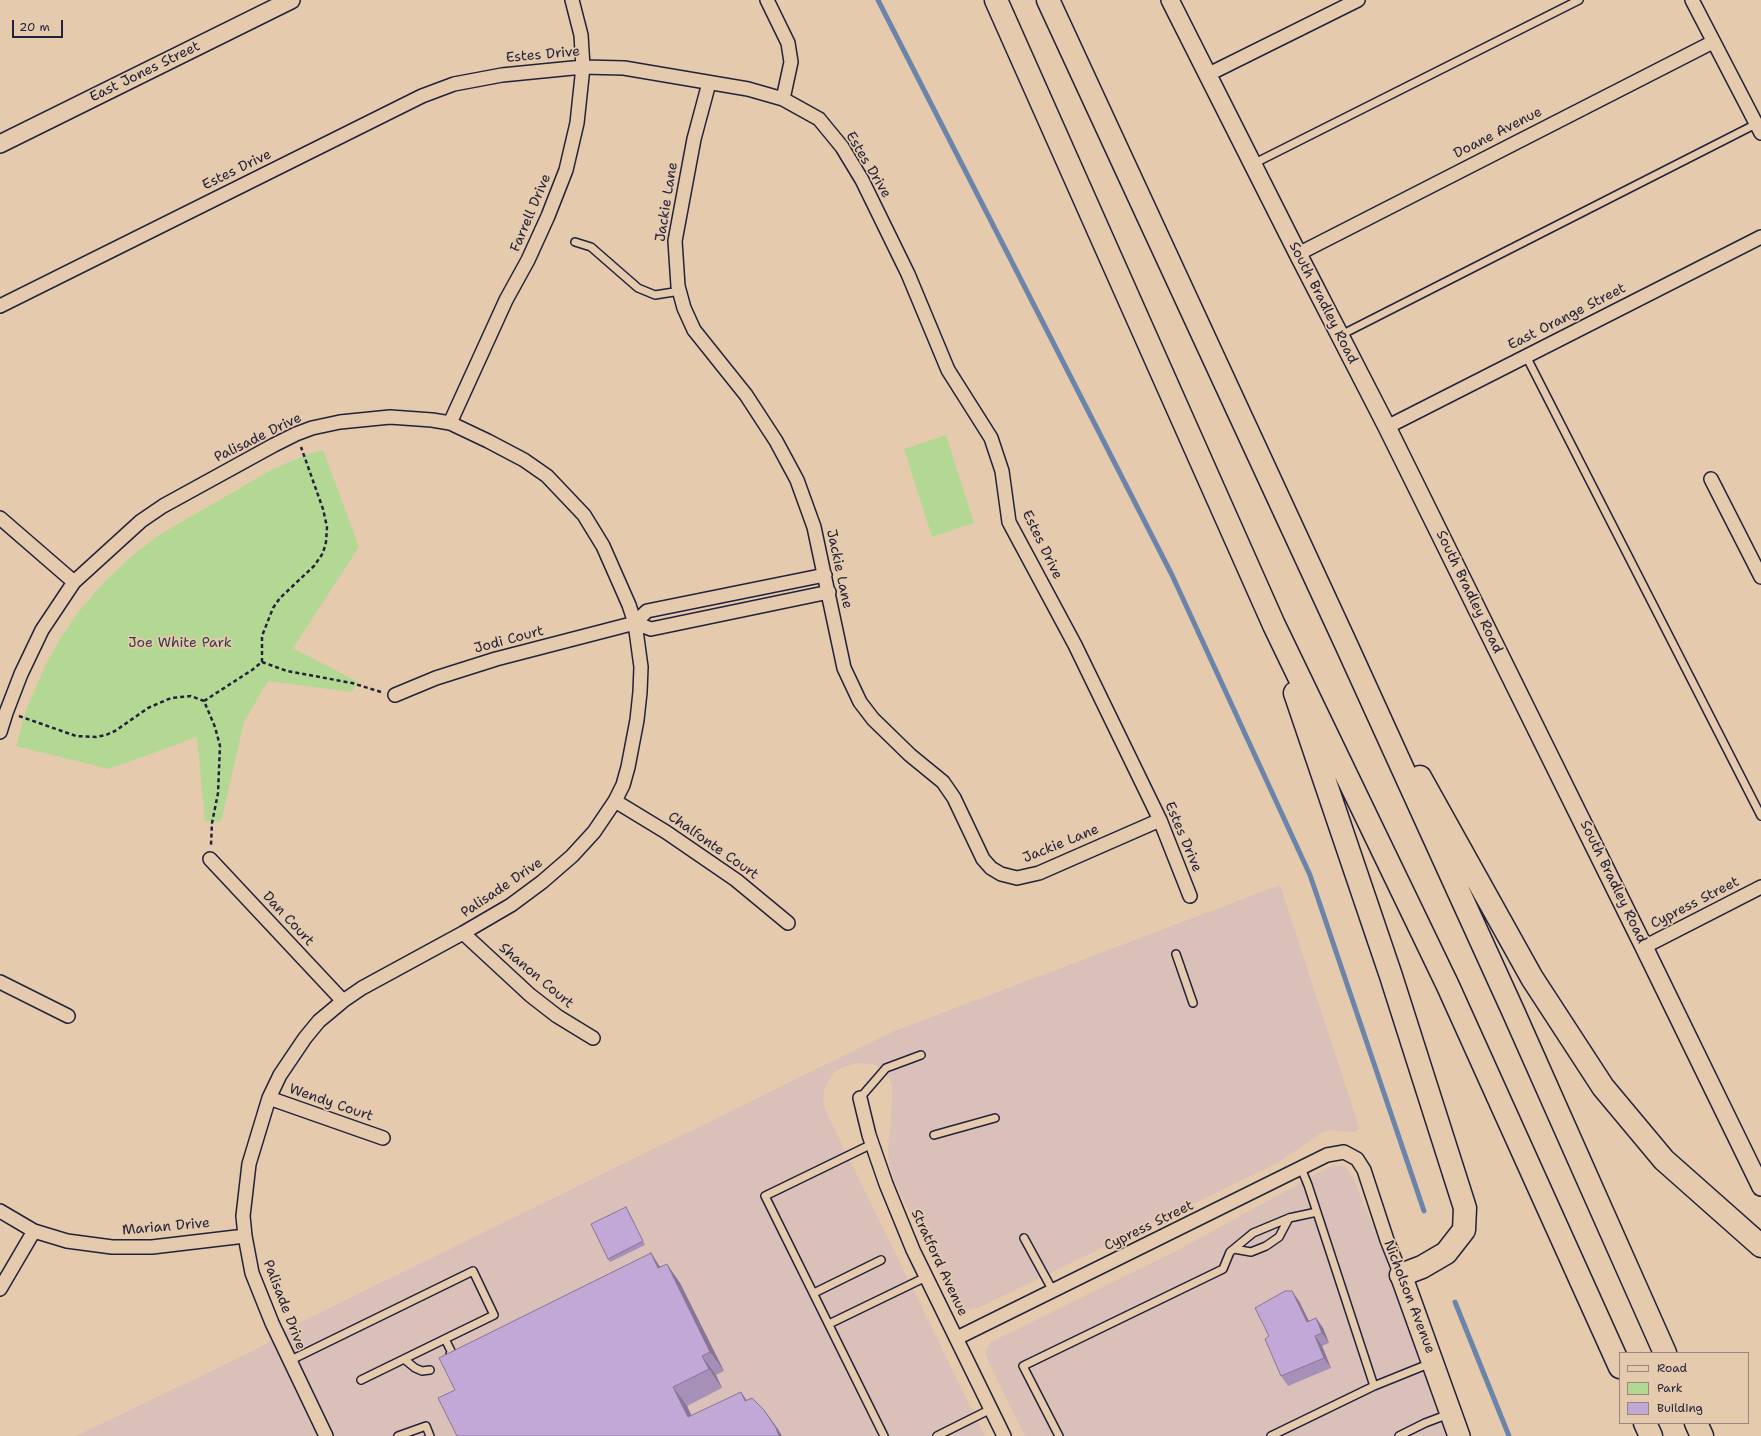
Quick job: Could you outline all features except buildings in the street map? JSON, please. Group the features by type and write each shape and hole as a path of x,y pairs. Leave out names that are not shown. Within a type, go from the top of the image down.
{"highway":[{"path":"996,0 1274,625 1448,986 1619,1365"},
{"path":"1048,0 1345,642 1513,1011 1665,1352"},
{"path":"1274,625 1302,716 1391,976 1465,1208 1464,1230 1446,1253 1422,1267 1401,1275"},
{"path":"1345,642 1532,978 1603,1087 1664,1160 1761,1246"},
{"path":"1645,1424 1651,1436"},
{"path":"1696,1424 1702,1436"}],"main road":[{"name":"Nicholson Avenue","path":"1401,1275 1459,1436"}],"street":[{"name":"East Jones Street","path":"0,144 291,0"},
{"name":"Farrell Drive","path":"450,423 506,300 537,241 566,170 577,123 583,67 581,36 572,0"},
{"path":"768,0 788,42 791,62 783,99"},
{"name":"South Bradley Road","path":"1170,0 1252,164 1388,427 1761,1187"},
{"path":"1207,75 1358,0"},
{"path":"1692,0 1759,129"},
{"name":"Doane Avenue","path":"1298,254 1713,42"},
{"name":"Estes Drive","path":"0,306 422,96 454,84 502,75 583,67 624,68 748,89 783,99 819,119 842,148 862,180 908,274 948,370 991,438 1002,471 1010,522 1076,646 1160,820 1190,896"},
{"name":"Jackie Lane","path":"709,83 694,139 675,241 680,291 684,308 694,330 746,395 776,441 797,480 814,527 844,668 860,702 873,719 900,745 943,782 954,798 983,859 991,868 1001,874 1017,878 1039,873 1160,820"},
{"name":"East Orange Street","path":"1388,427 1761,237"},
{"name":"Palisade Drive","path":"0,732 21,674 42,630 74,582 141,521 163,506 296,434 312,428 340,422 390,417 450,423 488,441 536,468 547,476 584,515 603,546 629,605 635,623 641,667 640,699 628,767 615,800 594,832 572,856 542,882 517,900 463,933 362,988 343,1000 319,1021 305,1038 280,1076 269,1098 249,1164 244,1216 245,1236 252,1273 289,1361 326,1436"},
{"path":"1711,480 1761,577"},
{"path":"0,518 74,582"},
{"name":"Jodi Court","path":"394,696 436,678 496,659 635,623 647,611 825,575"},
{"path":"635,623 651,629 829,592"},
{"name":"Chalfonte Court","path":"615,800 666,832 736,880 788,923"},
{"name":"Dan Court","path":"210,860 343,1000"},
{"name":"Cypress Street","path":"1644,947 1761,887"},
{"name":"Shanon Court","path":"463,933 530,995 557,1016 593,1038"},
{"path":"0,982 68,1016"},
{"name":"Wendy Court","path":"269,1098 383,1138"},
{"name":"Stratford Avenue","path":"860,1098 872,1144 886,1184 913,1250 1004,1436"},
{"name":"Cypress Street","path":"957,1338 1327,1155 1344,1152 1356,1158"},
{"name":"Nicholson Avenue","path":"1356,1158 1364,1170 1387,1240 1401,1275"},
{"name":"Marian Drive","path":"0,1212 34,1231 67,1241 112,1248 152,1247 245,1236"},
{"path":"0,1289 34,1231"}],"lane":[{"path":"1252,164 1579,0"},
{"path":"1340,336 1759,129"},
{"path":"575,242 591,247 638,288 655,295 680,291"},
{"path":"1526,356 1761,816"},
{"path":"1176,954 1193,1003"},
{"path":"860,1098 886,1068 921,1055"},
{"path":"934,1135 996,1118"},
{"path":"872,1144 765,1196 884,1436"},
{"path":"1301,1168 1317,1212 1374,1386"},
{"path":"1059,1436 1023,1366 1223,1269 1230,1252 1253,1233 1289,1218 1317,1212"},
{"path":"1234,1249 1251,1252 1266,1246 1279,1237 1289,1218"},
{"path":"1024,1238 1053,1291"},
{"path":"814,1293 881,1260"},
{"path":"289,1361 473,1271 494,1315 361,1380"},
{"path":"829,1324 926,1277"},
{"path":"445,1339 452,1351 450,1358 445,1362"},
{"path":"404,1359 414,1368 422,1371 430,1370"},
{"path":"1271,1436 1374,1386 1433,1363"},
{"path":"937,1436 991,1409"},
{"path":"1399,1436 1425,1423 1451,1414"},
{"path":"398,1436 426,1426 430,1436"}],"path":[{"path":"262,662 262,636 274,608 280,598 314,566 323,553 326,542 327,527 323,509 296,434"},
{"path":"262,662 287,671 352,683 394,696"},
{"path":"204,701 262,662"},
{"path":"6,713 66,733 87,737 106,735 115,731 148,708 171,698 191,696 204,701 215,726 220,746 219,780 212,823 210,860"}],"shaded area":[{"path":"1280,885 1359,1127 1355,1132 1330,1130 1323,1132 1277,1163 978,1308 968,1310 956,1305 895,1182 890,1167 888,1150 892,1104 892,1087 889,1077 873,1064 858,1063 835,1071 824,1089 823,1102 827,1114 985,1436 76,1436 255,1350 303,1321 892,1032"},
{"path":"1333,1165 1346,1167 1354,1179 1420,1345 1454,1436 1025,1436 986,1356 985,1352 991,1342 1178,1250"}],"green space":[{"path":"946,435 974,523 932,537 904,449"},
{"name":"Joe White Park","path":"323,450 359,547 293,648 358,682 352,692 268,681 244,722 221,822 205,821 197,737 109,769 16,746 26,710 46,664 62,636 80,610 105,581 133,555 159,535 273,469 308,454"}],"waterway":[{"path":"878,0 1172,575 1310,875 1424,1211"},
{"path":"1455,1302 1509,1436"}]}
